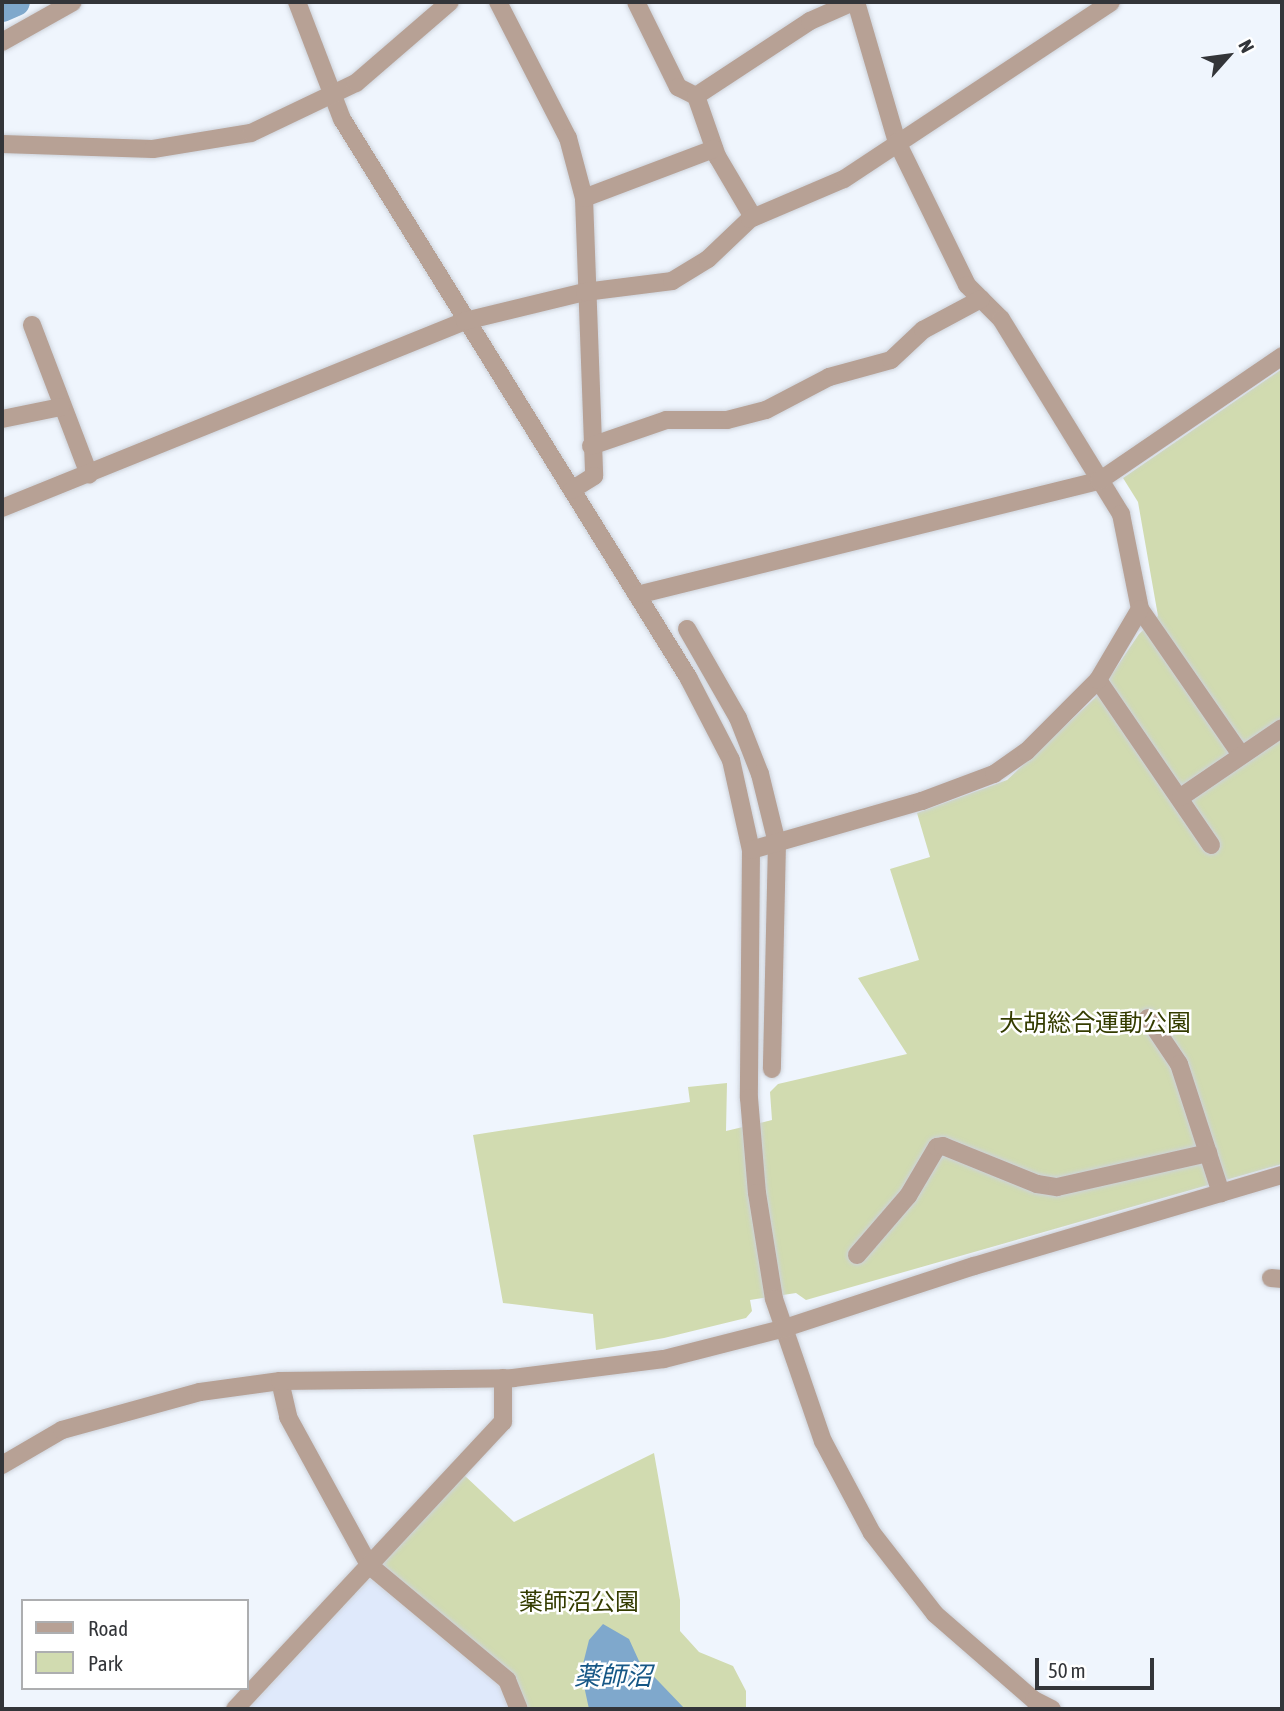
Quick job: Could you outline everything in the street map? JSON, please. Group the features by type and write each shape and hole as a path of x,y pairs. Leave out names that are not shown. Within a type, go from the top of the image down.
{"street":[{"path":"2,41 73,2"},
{"path":"297,2 333,97 466,321 688,677 717,729 741,792 751,850 749,1098 757,1193 774,1299 782,1329 823,1441 872,1533 935,1614 1034,1700 1052,1709"},
{"path":"2,144 106,149 201,144 279,123 333,97 381,64 450,2"},
{"path":"498,2 568,138 584,198 585,292 594,476 572,490"},
{"path":"635,2 678,87 696,96 714,149 753,217"},
{"path":"696,96 810,21 854,2 897,142 967,285 1001,319 1121,514 1140,609 1241,755"},
{"path":"2,508 466,321 585,292 672,281 708,259 753,217 844,179 1111,2"},
{"path":"584,198 714,149"},
{"path":"591,446 666,420 727,420 766,411 829,377 891,360 923,330 981,299"},
{"path":"32,325 61,407 89,474"},
{"path":"637,595 1100,481 1282,356"},
{"path":"2,419 61,407"},
{"path":"751,850 922,802 994,774 1026,752 1098,680 1140,609"},
{"path":"687,629 738,718 760,774 777,843 772,1069"},
{"path":"688,677 707,666"},
{"path":"1098,680 1181,797 1211,845"},
{"path":"717,729 738,718"},
{"path":"1181,797 1282,728"},
{"path":"751,995 772,995"},
{"path":"1148,1018 1179,1065 1221,1193"},
{"path":"858,1255 908,1196 937,1147 943,1146 1037,1184 1057,1187 1208,1153"},
{"path":"2,1465 62,1430 200,1392 280,1381 503,1378 664,1359 782,1329 974,1266 1282,1175"},
{"path":"235,1709 503,1422 503,1378"},
{"path":"280,1381 288,1418 369,1565 419,1595 507,1680 519,1709"}],"shaded area":[{"path":"364,1580 374,1580 501,1683 510,1709 242,1709"}],"green space":[{"name":"大胡総合運動公園","path":"1282,369 1282,1164 806,1300 796,1293 750,1300 752,1311 746,1318 664,1338 596,1350 593,1314 503,1303 473,1135 690,1102 688,1087 727,1083 726,1131 772,1120 770,1092 778,1084 907,1054 858,978 919,960 890,869 930,857 917,813 1007,780 1097,696 1139,634 1158,616 1138,502 1123,478"},
{"name":"薬師沼公園","path":"654,1453 680,1600 680,1631 699,1652 733,1666 746,1691 746,1709 524,1709 510,1675 381,1563 464,1475 514,1522"}],"water":[{"name":"薬師沼","path":"603,1624 629,1639 639,1661 685,1709 589,1709 581,1672 589,1640"}],"waterway":[{"path":"2,8 16,2"}]}
